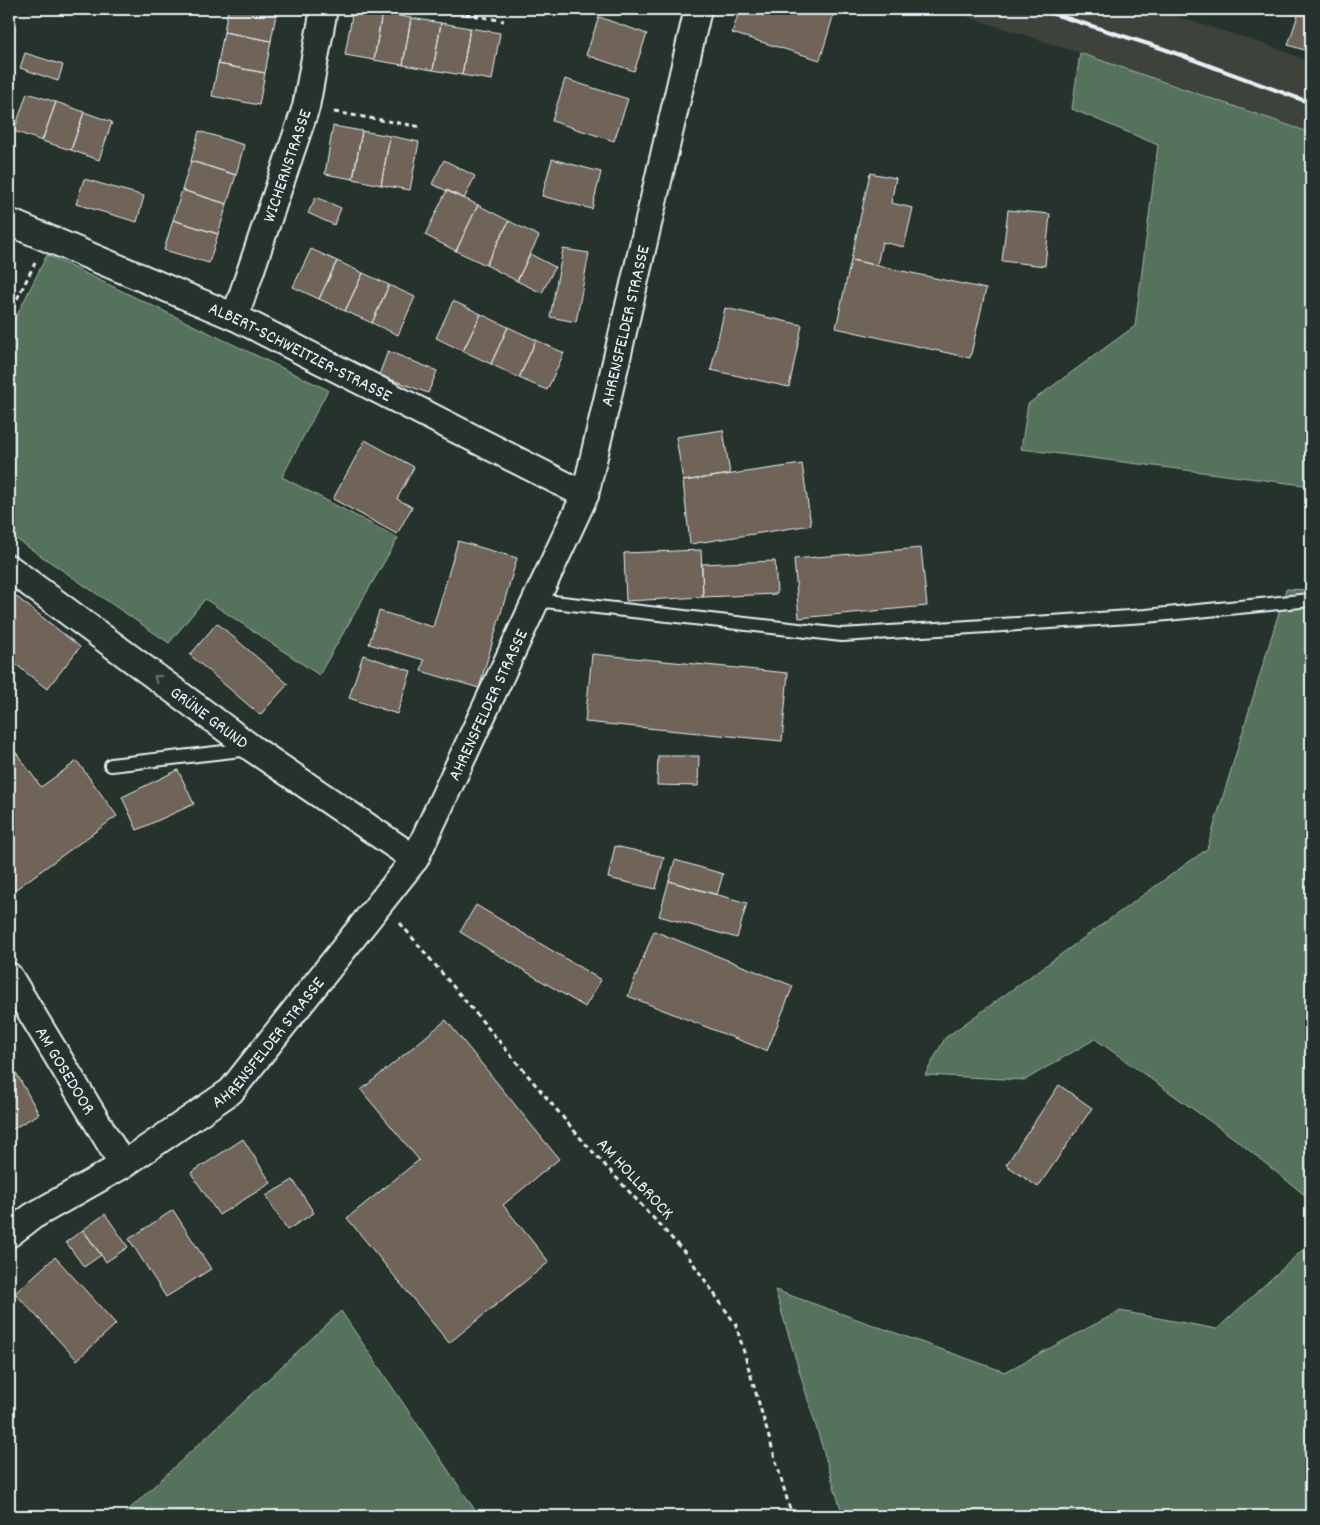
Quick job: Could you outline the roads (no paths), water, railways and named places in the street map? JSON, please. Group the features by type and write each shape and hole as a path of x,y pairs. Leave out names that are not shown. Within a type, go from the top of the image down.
{"street":[{"name":"WICHERNSTRASSE","path":"235,318 306,107 324,9"},
{"name":"AHRENSFELDER STRASSE","path":"9,1234 33,1216 123,1165 231,1091 415,859 585,495 698,9"},
{"name":"ALBERT-SCHWEITZER-STRASSE","path":"9,222 235,318 585,495"},
{"name":"GRÜNE GRUND","path":"9,568 253,749 415,859"},
{"name":"AM GOSEDOOR","path":"9,976 123,1165"}],"lane":[{"path":"536,600 842,635 1146,616 1311,600"},
{"path":"111,765 253,749"}],"railway":[{"path":"1038,9 1164,49 1311,103"}]}
